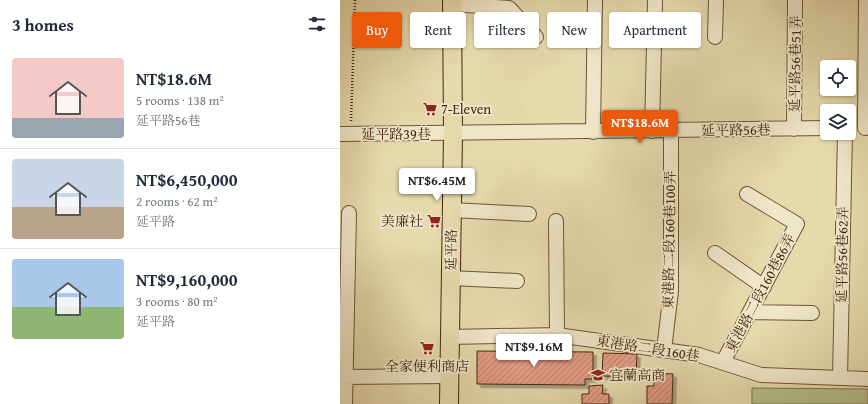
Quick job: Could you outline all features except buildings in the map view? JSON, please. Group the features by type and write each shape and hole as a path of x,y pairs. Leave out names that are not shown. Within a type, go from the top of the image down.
{"main road":[{"name":"延平路","path":"449,404 453,134 452,2"}],"street":[{"path":"593,132 595,0"},
{"path":"652,131 655,0"},
{"path":"715,37 716,0"},
{"name":"延平路56巷51弄","path":"794,129 795,0"},
{"path":"856,128 867,128 866,0"},
{"path":"452,2 509,8 513,12"},
{"name":"延平路56巷","path":"453,134 820,128"},
{"name":"東港路二段160巷100弄","path":"664,350 671,291 671,130"},
{"name":"延平路39巷","path":"346,134 453,134"},
{"name":"延平路56巷62弄","path":"840,378 845,140"},
{"name":"東港路二段160巷86弄","path":"723,362 797,224 747,194"},
{"path":"451,210 529,214"},
{"path":"345,404 342,377 348,213"},
{"path":"556,221 557,335"},
{"path":"715,253 764,287"},
{"path":"450,278 517,281"},
{"path":"750,312 812,312"},
{"name":"東港路二段160巷","path":"449,337 557,335 699,355 761,375 868,379"},
{"path":"342,377 450,376"}],"path":[{"path":"346,134 354,0"}],"green space":[{"path":"752,388 868,389 868,404 752,404"}],"place":[{"name":"7-Eleven","path":"430,109"},
{"name":"美廉社","path":"434,221"},
{"name":"全家便利商店","path":"427,348"},
{"name":"宜蘭高商","path":"598,375"}]}
